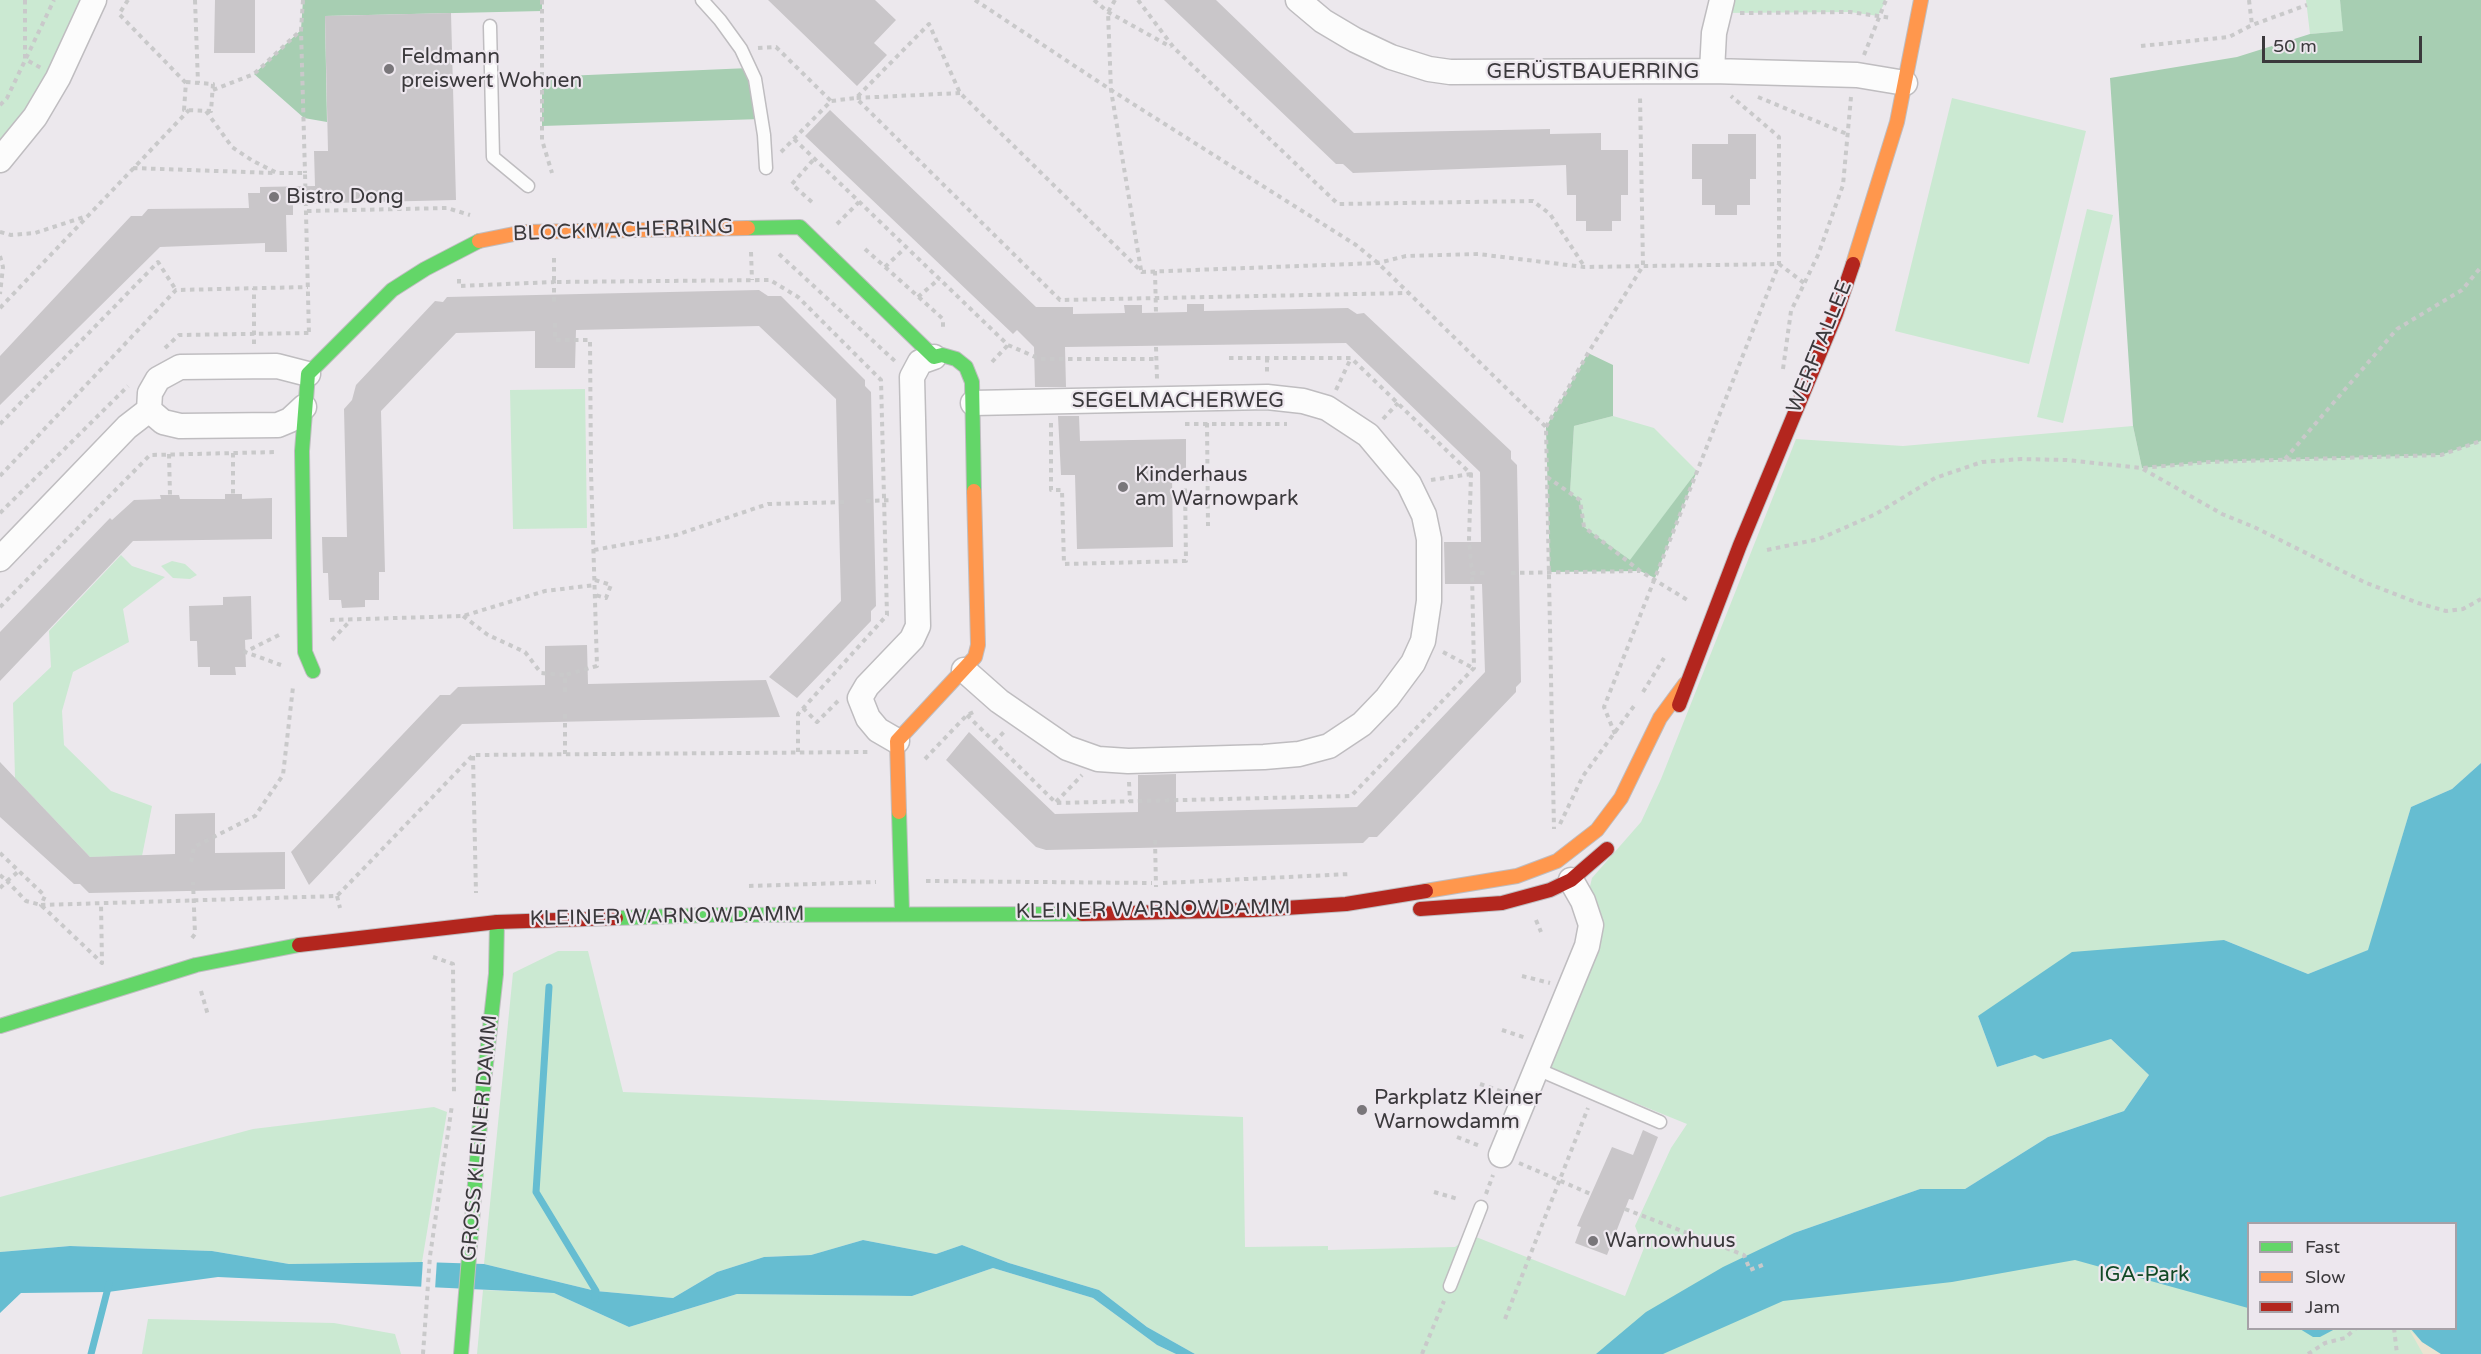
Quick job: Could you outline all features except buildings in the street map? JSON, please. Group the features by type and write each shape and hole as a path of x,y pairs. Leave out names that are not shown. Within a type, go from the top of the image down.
{"street":[{"path":"0,159 35,117 58,78 94,0"},
{"name":"GERÜSTBAUERRING","path":"1298,0 1323,21 1354,40 1391,57 1429,69 1450,72 1712,71 1857,75 1905,83"},
{"name":"WERFTALLEE","path":"1674,723 1685,684 1844,292 1880,184 1905,83 1921,0"},
{"path":"1712,71 1714,33 1721,7"},
{"name":"BLOCKMACHERRING","path":"308,374 392,290 458,251 501,235 553,231 800,227 934,357"},
{"path":"897,741 873,724 860,698 867,686 912,639 918,626 912,377 920,362 942,355 956,359 966,367 972,382 978,645 975,657 897,741 902,912"},
{"path":"0,559 127,427 149,410 150,393 158,379 172,370 180,367 254,365 278,366 308,374 302,451 304,620 305,652 313,671"},
{"name":"SEGELMACHERWEG","path":"964,670 999,701 1067,748 1098,759 1128,761 1264,758 1299,754 1329,746 1362,724 1387,698 1413,663 1423,641 1429,601 1429,539 1424,515 1409,484 1368,435 1327,408 1303,401 1267,397 973,404"},
{"path":"149,410 163,422 180,426 278,425 290,420 304,407"},
{"name":"WERFTALLEE","path":"1564,870 1609,818 1660,718 1685,684"},
{"path":"1491,1150 1537,1069 1587,946 1591,925 1582,901 1564,870 1618,838"},
{"name":"KLEINER WARNOWDAMM","path":"0,1026 195,965 298,945 497,922 711,915 902,912 1079,914 1255,910 1346,904 1564,870"},
{"name":"KLEINER WARNOWDAMM","path":"1346,904 1409,909 1472,907 1510,901 1550,890 1564,870"},
{"name":"GROSS KLEINER DAMM","path":"462,1354 469,1255 496,974 497,922"}],"lane":[{"path":"702,0 741,49 754,79 764,135 766,168"},
{"path":"490,26 493,157 528,186"},
{"path":"1537,1069 1660,1122"},
{"path":"1450,1286 1481,1208"}],"path":[{"path":"25,0 25,59"},
{"path":"0,105 7,98 54,0"},
{"path":"128,0 119,14 186,83 213,84 212,111 184,110 186,83"},
{"path":"195,0 198,83"},
{"path":"303,0 308,374"},
{"path":"542,0 542,140 552,173"},
{"path":"975,0 1111,90 1356,245 1378,263 1546,427"},
{"path":"1094,0 1108,12 1174,48"},
{"path":"1115,0 1108,12 1111,90 1142,272"},
{"path":"1138,0 1174,48 1338,204 1533,201 1550,214 1584,267"},
{"path":"1781,379 1791,311 1818,255 1843,185 1850,101 1878,16 1886,0"},
{"path":"2249,0 2252,25"},
{"path":"2141,46 2229,37 2252,25 2307,5"},
{"path":"1721,7 1850,12 1918,22"},
{"path":"856,98 929,24 960,93 1142,272 1378,263 1406,256 1478,254 1584,267 1779,264 1805,284"},
{"path":"213,90 254,74 302,30"},
{"path":"741,49 776,47 831,101"},
{"path":"25,59 58,78"},
{"path":"766,168 831,101 960,93"},
{"path":"1640,95 1643,266 1588,353 1546,427 1555,836 1583,776 1615,734 1668,652"},
{"path":"1615,734 1604,707 1779,264 1779,137 1731,96"},
{"path":"1758,97 1847,134"},
{"path":"856,98 1060,300 1409,293"},
{"path":"0,308 189,110"},
{"path":"206,111 232,147 277,173"},
{"path":"794,139 1008,345 1040,359 1156,359"},
{"path":"792,184 814,159"},
{"path":"133,168 305,172"},
{"path":"837,224 859,202"},
{"path":"307,211 447,208 473,217"},
{"path":"0,232 11,235 35,233 87,216"},
{"path":"553,231 554,303"},
{"path":"885,267 906,247"},
{"path":"458,251 459,286 554,282 770,280 798,297 881,380 887,615 798,714 798,752"},
{"path":"775,251 912,377"},
{"path":"0,256 3,267 0,294"},
{"path":"0,424 158,262 176,290"},
{"path":"2285,459 2397,329 2462,290 2481,267"},
{"path":"1155,271 1155,312"},
{"path":"918,297 939,279"},
{"path":"0,476 176,290 308,287"},
{"path":"254,288 254,365"},
{"path":"463,616 488,635 525,651 541,673 565,675 597,666 590,340 555,340 555,323"},
{"path":"1156,347 1157,400"},
{"path":"1229,358 1351,358 1471,474 1469,539 1472,573 1489,573"},
{"path":"1327,408 1351,358"},
{"path":"1051,401 1051,490 1062,490 1064,564 1186,561 1185,484"},
{"path":"1207,423 1208,526"},
{"path":"1740,545 1770,550 1819,539 1876,514 1935,478 1983,462 2055,460 2142,468 2285,459 2441,455 2481,441"},
{"path":"0,607 150,455 302,451"},
{"path":"233,453 233,494"},
{"path":"169,454 170,495"},
{"path":"2142,468 2222,514 2254,527 2364,582 2418,603 2446,611 2463,609 2481,599"},
{"path":"1409,484 1471,474"},
{"path":"1546,476 1580,500 1584,527 1640,571 1693,604 1697,593"},
{"path":"594,550 676,535 768,504 846,501"},
{"path":"1511,573 1640,571"},
{"path":"304,620 463,616 545,591 595,583 610,585 606,598 595,595"},
{"path":"280,634 245,652 281,665"},
{"path":"1423,641 1474,668"},
{"path":"191,862 194,847 255,816 283,775 291,691 305,652"},
{"path":"565,675 565,695"},
{"path":"803,708 817,722 838,700"},
{"path":"921,763 967,715 999,701"},
{"path":"565,714 565,754"},
{"path":"994,742 1004,732"},
{"path":"0,875 26,901 41,905 337,896 473,755 874,752"},
{"path":"473,755 476,893"},
{"path":"1056,803 1098,759"},
{"path":"1155,840 1156,883"},
{"path":"0,853 45,896 41,905"},
{"path":"0,888 19,871"},
{"path":"918,881 1156,883 1357,873"},
{"path":"765,885 882,882"},
{"path":"337,896 340,908"},
{"path":"41,905 102,963 101,903"},
{"path":"423,1354 430,1256 454,1098 453,964 425,954 424,930"},
{"path":"1480,1084 1503,1092"},
{"path":"1505,1320 1558,1179 1594,1094"},
{"path":"1457,1137 1593,1195"},
{"path":"1481,1208 1491,1150"},
{"path":"1434,1192 1458,1199"},
{"path":"1625,1209 1744,1255 1750,1270 1765,1264"},
{"path":"1422,1354 1450,1286"},
{"path":"2308,1354 2325,1343 2345,1338 2355,1330"},
{"path":"2394,1330 2397,1354"}],"green space":[{"path":"0,0 94,0 0,159"},
{"path":"303,0 542,0 542,11 325,16 327,122 304,118 254,74 301,30"},
{"path":"1722,0 1886,0 1878,16 1850,12 1719,13"},
{"path":"2306,0 2340,0 2344,31 2310,34"},
{"path":"2340,0 2481,0 2481,441 2441,455 2209,462 2142,468 2133,426 2110,78 2237,57 2310,34 2343,31"},
{"path":"749,68 761,119 542,126 542,77"},
{"path":"1952,98 2086,131 2029,364 1895,331"},
{"path":"2087,209 2113,215 2063,423 2037,417"},
{"path":"1588,353 1613,365 1613,416 1574,426 1570,493 1580,500 1584,527 1630,560 1697,471 1655,578 1640,571 1550,572 1546,427"},
{"path":"585,389 587,528 513,529 510,390"},
{"path":"1613,416 1654,428 1697,471 1630,561 1584,527 1580,501 1570,493 1574,426"},
{"name":"IGA-Park","path":"2133,426 2142,468 2209,462 2441,455 2481,441 2481,763 2452,789 2411,807 2369,950 2308,974 2224,940 1978,1016 1997,1067 2035,1055 2111,1039 2149,1075 2124,1111 2048,1137 1965,1189 1920,1189 1794,1233 1763,1248 2247,1229 2247,1330 2457,1330 2457,1327 2481,1315 2481,1354 1195,1354 1147,1327 1099,1290 1009,1263 962,1245 936,1254 863,1240 811,1255 764,1257 717,1272 673,1298 596,1291 484,1264 513,973 558,951 588,951 623,1092 1243,1117 1245,1247 1328,1246 1328,1250 1455,1247 1471,1235 1625,1296 1644,1248 1635,1226 1671,1148 1687,1124 1547,1067 1592,878 1641,822 1661,779 1796,439 1903,446"},
{"path":"121,555 132,566 165,577 123,609 129,642 73,672 62,711 64,745 111,791 152,806 142,856 90,857 15,778 13,703 51,667 49,631"},
{"path":"172,561 185,564 197,575 190,579 173,578 161,566"},
{"path":"434,1107 447,1112 422,1262 289,1264 212,1251 70,1246 0,1252 0,1197 253,1129"},
{"path":"993,1268 1093,1298 1157,1345 1176,1354 477,1354 483,1290 554,1293 629,1327 737,1294 912,1296"},
{"path":"148,1319 334,1323 395,1334 401,1354 142,1354"}],"sand":[{"path":"2410,1330 2422,1342 2441,1354 2423,1354"}],"water":[{"path":"2481,763 2481,1354 2441,1354 2422,1342 2412,1330 2457,1330 2457,1222 2247,1222 2247,1308 2075,1260 1952,1282 1783,1301 1663,1354 1596,1354 1646,1312 1723,1267 1794,1233 1920,1189 1965,1189 2048,1137 2124,1111 2149,1075 2111,1039 2043,1059 2035,1055 1997,1067 1978,1016 2072,952 2224,940 2308,974 2368,950 2411,807 2452,789"},
{"path":"863,1240 936,1254 962,1245 1009,1263 1099,1290 1147,1327 1195,1354 1176,1354 1157,1345 1093,1298 993,1268 912,1296 737,1294 629,1327 554,1293 218,1277 108,1292 21,1293 0,1313 0,1252 70,1246 212,1251 289,1264 422,1262 484,1264 596,1291 673,1298 717,1272 764,1257 811,1255"},
{"path":"2302,1330 2333,1330 2320,1337 2313,1337"}],"pier":[{"path":"423,1259 437,1259 435,1290 421,1290"}],"waterway":[{"path":"549,987 536,1192 596,1291 595,1299"},
{"path":"91,1354 109,1284"}],"traffic: fast":[{"path":"748,228 800,227 934,357 942,355 956,359 966,367 972,382 974,491"},
{"path":"313,671 305,652 302,451 308,374 392,290 425,269 479,241"},
{"path":"899,812 902,912"},
{"path":"616,918 711,915 1082,914"},
{"path":"461,1354 482,1099 496,974 497,922"},
{"path":"0,1026 196,965 299,945"}],"traffic: slow":[{"path":"1853,264 1897,122 1921,0"},
{"path":"479,241 524,232 748,228"},
{"path":"899,812 897,741 975,657 978,645 974,491"},
{"path":"1426,891 1517,876 1557,861 1597,830 1621,798 1660,718 1685,684"}],"traffic: jam":[{"path":"1679,705 1740,545 1836,314 1853,264"},
{"path":"1420,909 1502,903 1550,890 1571,880 1607,849"},
{"path":"1082,914 1255,910 1346,904 1426,891"},
{"path":"299,945 497,922 616,918"}],"place":[{"name":"Feldmann preiswert Wohnen","path":"389,69"},
{"name":"Bistro Dong","path":"274,197"},
{"name":"Kinderhaus am Warnowpark","path":"1123,487"},
{"name":"Parkplatz Kleiner Warnowdamm","path":"1362,1110"},
{"name":"Warnowhuus","path":"1593,1241"}]}
